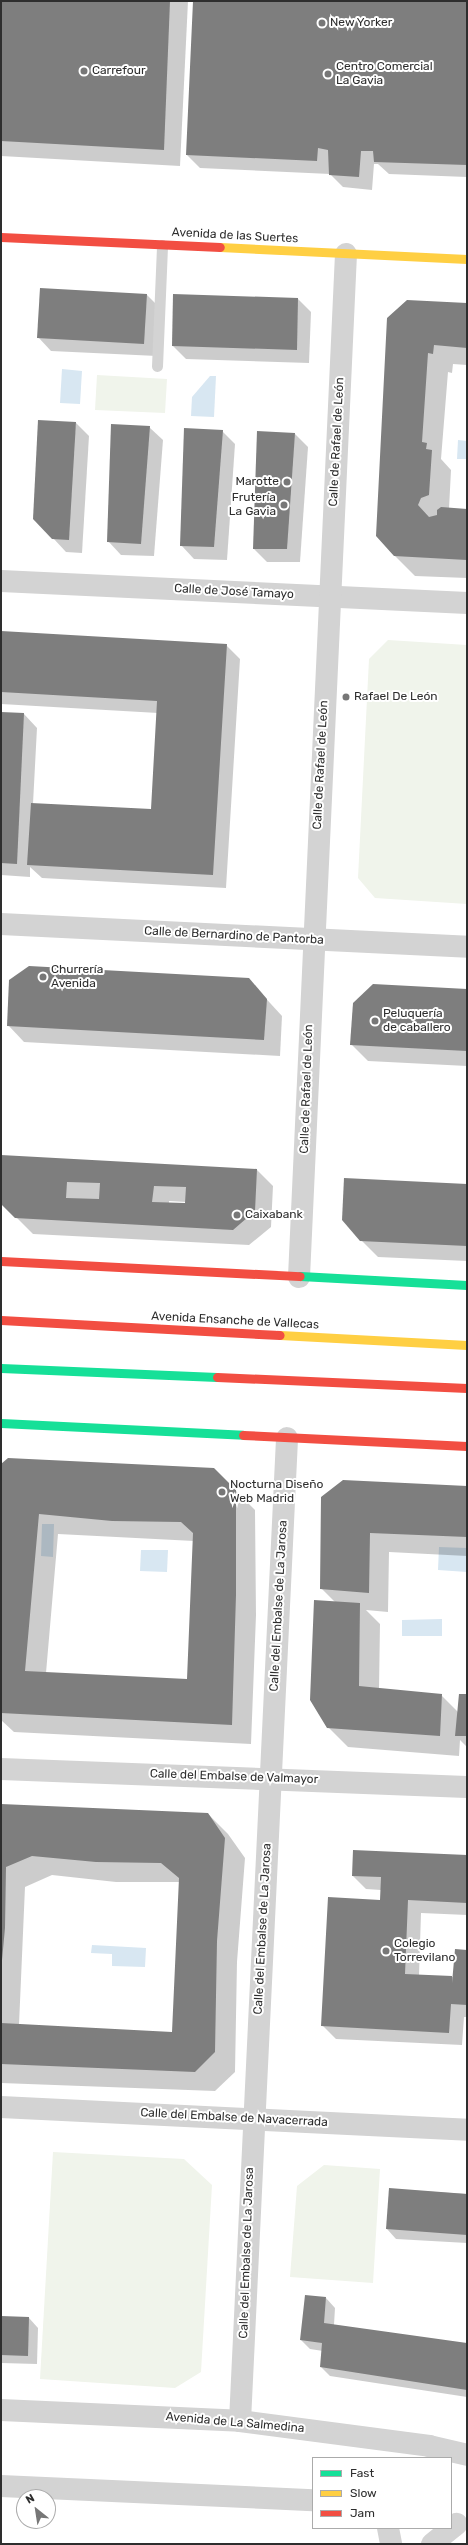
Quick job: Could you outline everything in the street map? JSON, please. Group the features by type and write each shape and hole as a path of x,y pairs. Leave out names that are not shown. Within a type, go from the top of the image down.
{"main road":[{"name":"Avenida de las Suertes","path":"1,237 467,259"},
{"path":"1,1261 467,1285"},
{"name":"Avenida Ensanche de Vallecas","path":"1,1320 467,1345"},
{"path":"1,1368 467,1388"},
{"path":"1,1423 467,1446"}],"street":[{"name":"Calle de Rafael de León","path":"299,1277 313,940 346,254"},
{"name":"Calle de José Tamayo","path":"1,581 467,603"},
{"name":"Calle de Bernardino de Pantorba","path":"1,924 467,947"},
{"name":"Calle del Embalse de La Jarosa","path":"240,2421 252,2119 271,1777 287,1438"},
{"name":"Calle del Embalse de Valmayor","path":"1,1769 271,1777 467,1787"},
{"name":"Calle del Embalse de Navacerrada","path":"1,2107 467,2130"},
{"name":"Avenida de La Salmedina","path":"1,2410 240,2421 429,2446 467,2455"},
{"path":"452,2469 467,2455"},
{"path":"1,2486 312,2500"},
{"path":"388,2529 391,2544"},
{"path":"432,2544 452,2529"}],"lane":[{"path":"157,366 162,245"}],"shaded area":[{"path":"62,369 82,371 80,404 60,403"},
{"path":"97,375 167,379 165,413 95,410"},
{"path":"210,376 216,376 214,417 191,416 192,397"},
{"path":"458,440 467,441 467,459 457,459"},
{"path":"388,640 467,645 467,904 375,898 358,878 369,659"},
{"path":"42,1524 54,1524 53,1557 41,1556"},
{"path":"439,1547 467,1548 467,1572 438,1570"},
{"path":"141,1550 168,1550 167,1572 140,1571"},
{"path":"442,1619 442,1636 402,1636 402,1620"},
{"path":"92,1945 146,1948 145,1967 112,1966 112,1954 91,1953"},
{"path":"53,2152 184,2159 212,2185 201,2372 175,2388 40,2379"},
{"path":"324,2165 380,2169 373,2283 290,2277 297,2186"}],"building":[{"name":"Carrefour","path":"1,1 170,1 164,150 1,141"},
{"name":"Centro Comercial La Gavia","path":"193,1 467,1 467,165 374,162 373,151 361,151 359,177 329,175 328,150 318,148 317,161 186,155"},
{"path":"40,288 147,294 144,344 37,338"},
{"path":"173,294 298,298 297,350 172,346"},
{"path":"407,300 467,303 467,348 434,345 433,354 428,353 422,442 427,443 426,449 432,450 429,495 421,498 418,505 429,517 437,515 437,510 441,507 467,509 467,560 394,556 376,536 387,318"},
{"path":"38,420 76,422 69,540 52,539 33,519"},
{"path":"111,424 150,426 141,544 107,542"},
{"path":"184,428 223,430 214,547 180,546"},
{"path":"257,431 295,433 287,549 253,549"},
{"path":"1,631 227,644 213,875 27,865 31,803 151,809 157,701 1,692"},
{"path":"1,712 24,713 17,864 1,863"},
{"path":"29,966 249,978 267,999 264,1040 7,1026 9,980"},
{"path":"373,984 467,989 467,1051 350,1045 353,1003"},
{"path":"1,1155 257,1169 255,1211 233,1230 15,1218 1,1204","holes":["67,1182 100,1183 99,1199 66,1198","154,1186 186,1187 185,1203 152,1202"]},
{"path":"344,1178 467,1184 467,1246 360,1241 342,1220"},
{"path":"8,1458 214,1468 236,1490 236,1595 232,1725 1,1713 1,1464","holes":["39,1514 112,1521 181,1522 193,1533 187,1679 25,1671"]},
{"path":"343,1480 467,1486 467,1537 370,1533 369,1593 320,1589 321,1497"},
{"path":"314,1600 360,1603 359,1686 442,1694 440,1736 327,1728 310,1700"},
{"path":"459,1694 467,1694 467,1736 455,1736"},
{"path":"1,1804 208,1813 225,1838 217,1941 215,2052 195,2072 1,2064 1,2023 172,2032 179,1878 161,1863 96,1862 32,1856 6,1867 5,1928 1,1971"},
{"path":"353,1850 467,1855 467,1903 408,1900 405,1974 452,1976 452,1983 455,1949 467,1950 467,2005 451,2004 449,2033 321,2026 328,1897 380,1900 381,1877 352,1876"},
{"path":"389,2188 467,2194 467,2235 386,2229"},
{"path":"305,2295 326,2297 324,2323 467,2343 467,2390 320,2367 322,2343 300,2340"},
{"path":"1,2316 29,2317 28,2356 1,2355"}],"traffic: fast":[{"path":"300,1276 467,1285"},
{"path":"1,1368 217,1377"},
{"path":"1,1423 243,1435"}],"traffic: slow":[{"path":"220,247 467,259"},
{"path":"280,1335 467,1345"}],"traffic: jam":[{"path":"1,237 220,247"},
{"path":"1,1261 300,1276"},
{"path":"1,1320 280,1335"},
{"path":"217,1377 467,1388"},
{"path":"243,1435 467,1446"}],"place":[{"name":"New Yorker","path":"322,23"},
{"name":"Carrefour","path":"84,71"},
{"name":"Centro Comercial La Gavia","path":"328,74"},
{"name":"Marotte","path":"287,482"},
{"name":"Frutería La Gavia","path":"284,505"},
{"name":"Rafael De León","path":"346,697"},
{"name":"Churrería Avenida","path":"43,977"},
{"name":"Peluquería de caballero","path":"375,1021"},
{"name":"Caixabank","path":"237,1215"},
{"name":"Nocturna Diseño Web Madrid","path":"222,1492"},
{"name":"Colegio Torrevilano","path":"386,1951"}]}
